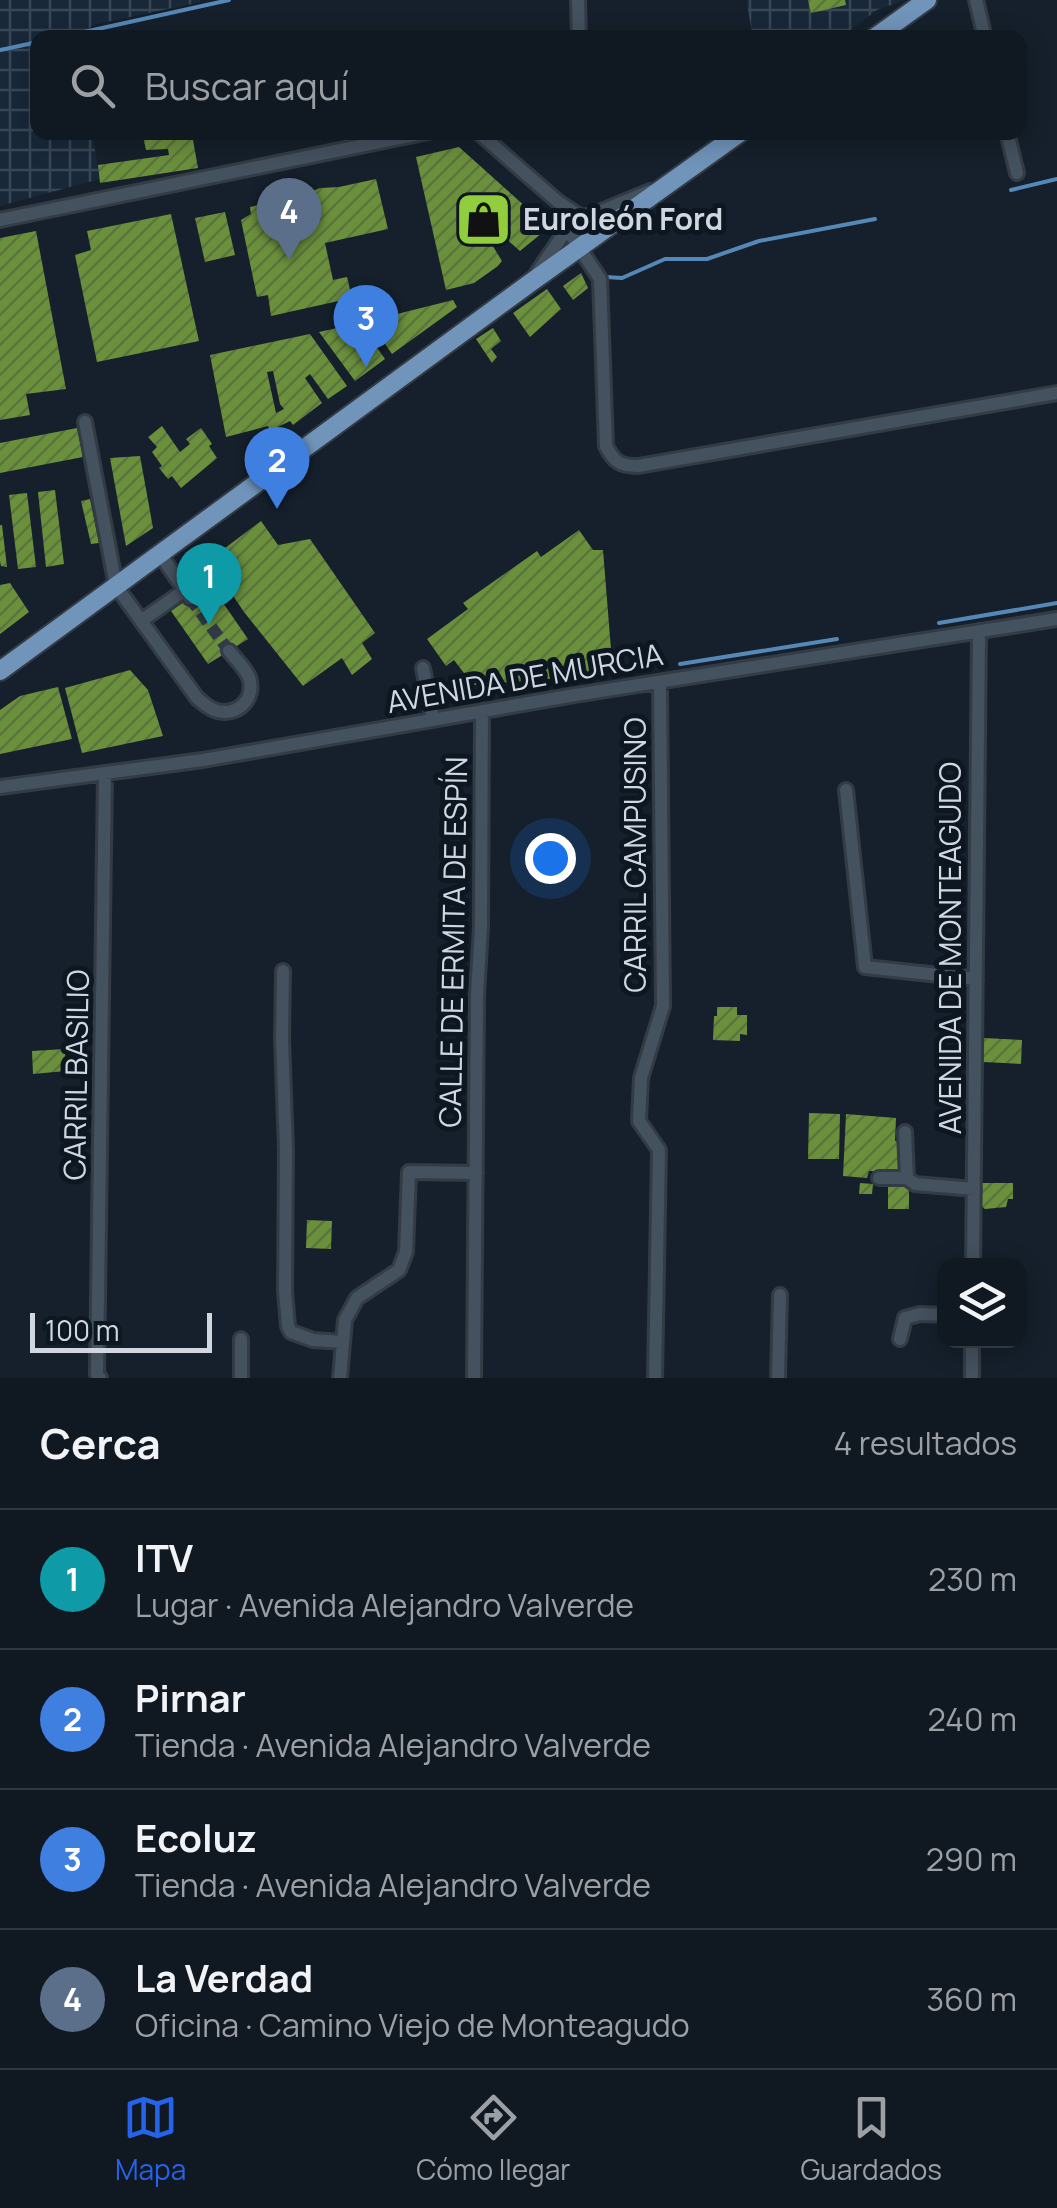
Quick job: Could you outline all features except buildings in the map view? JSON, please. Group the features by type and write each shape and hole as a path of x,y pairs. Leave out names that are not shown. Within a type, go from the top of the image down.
{"main road":[{"path":"885,30 926,0"},
{"path":"0,671 730,140"}],"street":[{"path":"578,0 579,30"},
{"path":"976,0 982,30"},
{"path":"0,220 389,140"},
{"path":"487,140 557,202 580,217"},
{"path":"1009,140 1017,173"},
{"path":"530,283 580,217 668,184"},
{"path":"557,202 567,230 583,246 600,279 606,446 612,460 624,466 1057,393"},
{"path":"580,217 583,246"},
{"path":"85,422 116,586 196,698 208,708 231,712 245,704 250,691 246,672 229,650"},
{"path":"141,620 188,594 160,554"},
{"name":"AVENIDA DE MURCIA","path":"0,787 204,760 482,711 1057,619"},
{"name":"AVENIDA DE MONTEAGUDO","path":"973,1258 979,631"},
{"path":"423,668 434,720"},
{"name":"CARRIL CAMPUSINO","path":"655,1378 659,1150 639,1122 641,1078 663,1006 660,682"},
{"name":"CALLE DE ERMITA DE ESPÍN","path":"474,1378 482,711"},
{"name":"CARRIL BASILIO","path":"100,1378 97,1374 105,773"},
{"path":"846,790 864,967 976,979"},
{"path":"283,970 288,1326 291,1332 313,1340 343,1342"},
{"path":"905,1132 907,1178"},
{"path":"340,1378 345,1320 356,1298 399,1270 406,1252 409,1172 476,1174"},
{"path":"879,1178 907,1178 915,1184 974,1189"},
{"path":"778,1378 780,1295"},
{"path":"900,1339 906,1318 937,1315"},
{"path":"240,1339 241,1378"},
{"path":"972,1348 972,1378"}],"shaded area":[{"path":"0,0 200,0 93,25 88,30 30,30 30,140 93,140 100,179 0,206"},
{"path":"746,0 905,0 877,10 851,30 752,30"}],"waterway":[{"path":"93,30 229,0"},
{"path":"0,50 30,44"},
{"path":"1011,190 1057,179"},
{"path":"606,277 622,278 665,259 707,259 759,241 875,219"},
{"path":"939,623 1057,603"},
{"path":"680,664 837,639"}],"tunnel":[{"path":"190,598 229,651"}],"place":[{"name":"Euroleón Ford","path":"484,220"},
{"name":"La Verdad","path":"289,260"},
{"name":"Ecoluz","path":"366,367"},
{"name":"Pirnar","path":"277,509"},
{"name":"ITV","path":"209,625"}]}
